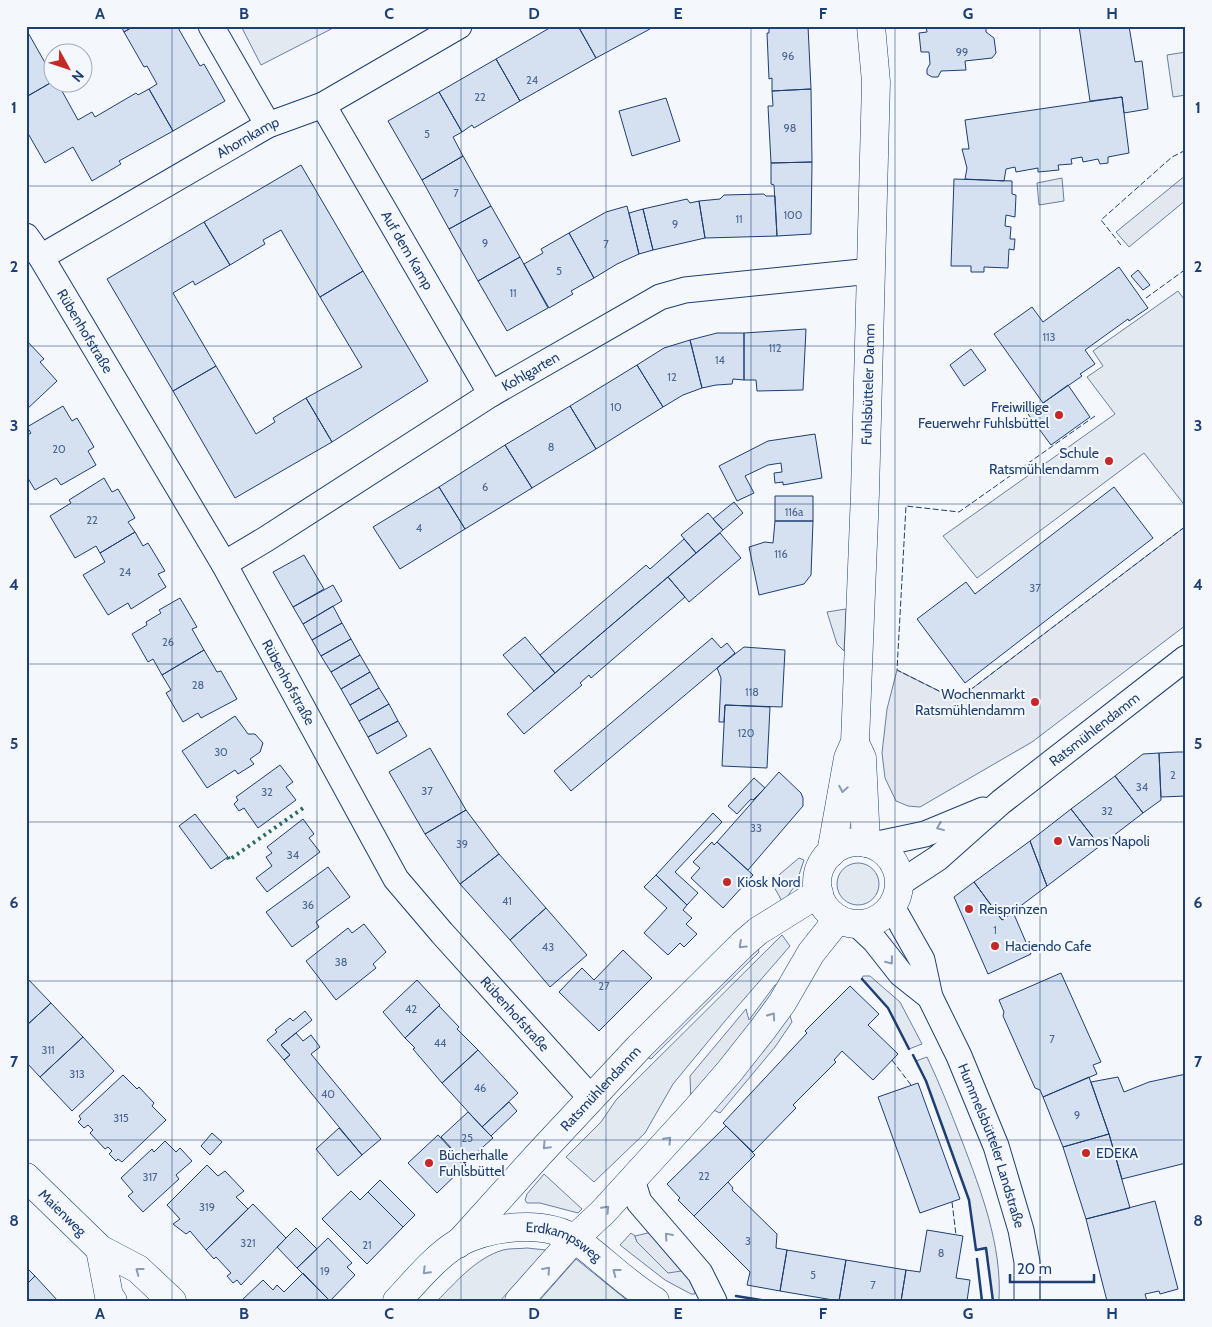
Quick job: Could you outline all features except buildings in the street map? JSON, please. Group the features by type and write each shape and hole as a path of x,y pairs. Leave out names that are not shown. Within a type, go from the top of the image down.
{"street":[{"path":"211,26 268,125"},
{"name":"Ahornkamp","path":"41,258 268,125 323,105 459,26"},
{"name":"Fuhlsbütteler Damm","path":"831,853 848,758 855,742 865,493 876,82 871,26"},
{"name":"Auf dem Kamp","path":"323,105 491,394"},
{"name":"Rübenhofstraße","path":"26,236 224,564 396,879 442,933 591,1098"},
{"name":"Kohlgarten","path":"224,564 491,394 660,297 685,290 871,271"},
{"name":"Ratsmühlendamm","path":"848,922 871,923 883,917 896,895 1001,802 1186,658"},
{"name":"Fuhlsbütteler Damm","path":"855,742 862,758 870,844"},
{"name":"Ratsmühlendamm","path":"831,853 842,846 854,842 870,844 925,834 1001,802"},
{"path":"870,844 884,851 898,871 896,895"},
{"path":"518,1301 574,1239 603,1212 696,1110 764,1029 782,1003 811,953 848,922 826,908 819,893 817,882 819,871 831,853"},
{"name":"Ratsmühlendamm","path":"396,1301 440,1258 458,1244 640,1046 743,944 758,931 819,893"},
{"name":"Hummelsbütteler Landstraße","path":"896,895 922,960 930,997 958,1056 996,1146 1021,1230 1027,1262 1027,1301"},
{"name":"Hummelsbütteler Landstraße","path":"848,922 875,942 901,974 930,997"},
{"name":"Maienweg","path":"26,1176 100,1249 138,1269 172,1301"},
{"path":"635,1176 634,1186 639,1202 700,1273 714,1301"},
{"name":"Erdkampsweg","path":"458,1244 491,1231 540,1227 558,1232 574,1239 655,1301"},
{"path":"100,1249 109,1296 113,1301"}],"shaded area":[{"path":"241,26 337,26 261,65"},
{"path":"1186,52 1186,95 1173,97 1167,55"},
{"path":"1186,175 1186,200 1129,247 1116,232"},
{"path":"1062,178 1064,201 1039,205 1037,183"},
{"path":"1178,291 1186,302 1186,507 1144,453 977,578 943,536 1115,414 1087,377 1103,366 1093,351"},
{"path":"1186,526 1186,625 1032,742 920,807 908,806 896,801 885,778 882,753 887,709 897,670 957,700"},
{"path":"846,609 844,651 837,644 827,612"},
{"path":"799,858 804,860 796,884 783,903 773,885 780,874"},
{"path":"862,863 870,866 876,872 879,884 876,896 870,902 854,905 846,902 840,896 837,880 840,872 846,866"},
{"path":"782,935 790,946 673,1084 645,1133 594,1182 566,1157 601,1122 616,1100"},
{"path":"756,942 759,952 651,1059 642,1055"},
{"path":"863,976 870,976 900,1002 922,1044 909,1049 888,1008 862,979"},
{"path":"775,985 782,985 691,1104 690,1076 746,1009 749,1020"},
{"path":"787,1007 792,1022 775,1047 720,1113 709,1108"},
{"path":"927,1057 962,1141 989,1219 997,1259 999,1300 993,1301 986,1248 976,1250 969,1200 926,1081 916,1061"},
{"path":"544,1174 582,1209 578,1213 540,1203 527,1203 525,1200 527,1194"},
{"path":"652,1232 688,1270 668,1273 637,1242 635,1236"},
{"path":"631,1233 635,1236 637,1242 688,1270 693,1280 695,1294 691,1294 665,1280 620,1245"},
{"path":"527,1248 546,1250 500,1301 437,1301 467,1271 484,1259 503,1250"},
{"path":"576,1259 628,1301 539,1301"}],"hedge":[{"path":"228,857 229,860 306,806"}],"fence":[{"path":"1121,245 1101,220 1172,157 1186,150"},
{"path":"1146,298 1186,269"},
{"path":"1095,416 959,512 906,506 897,670 957,700 1186,526"},
{"path":"892,1060 911,1085"},
{"path":"952,1202 956,1235"}],"wall":[{"path":"862,979 888,1008 909,1049"},
{"path":"913,1055 926,1081 969,1200 976,1250 986,1248 993,1301"},
{"path":"977,1259 982,1301"},
{"path":"736,1296 767,1301"}],"place":[{"name":"Freiwillige Feuerwehr Fuhlsbüttel","path":"1059,415"},
{"name":"Schule Ratsmühlendamm","path":"1109,461"},
{"name":"Wochenmarkt Ratsmühlendamm","path":"1035,702"},
{"name":"Vamos Napoli","path":"1058,841"},
{"name":"Kiosk Nord","path":"727,882"},
{"name":"Reisprinzen","path":"969,909"},
{"name":"Haciendo Cafe","path":"995,946"},
{"name":"EDEKA","path":"1086,1153"},
{"name":"Bücherhalle Fuhlsbüttel","path":"429,1163"}]}
